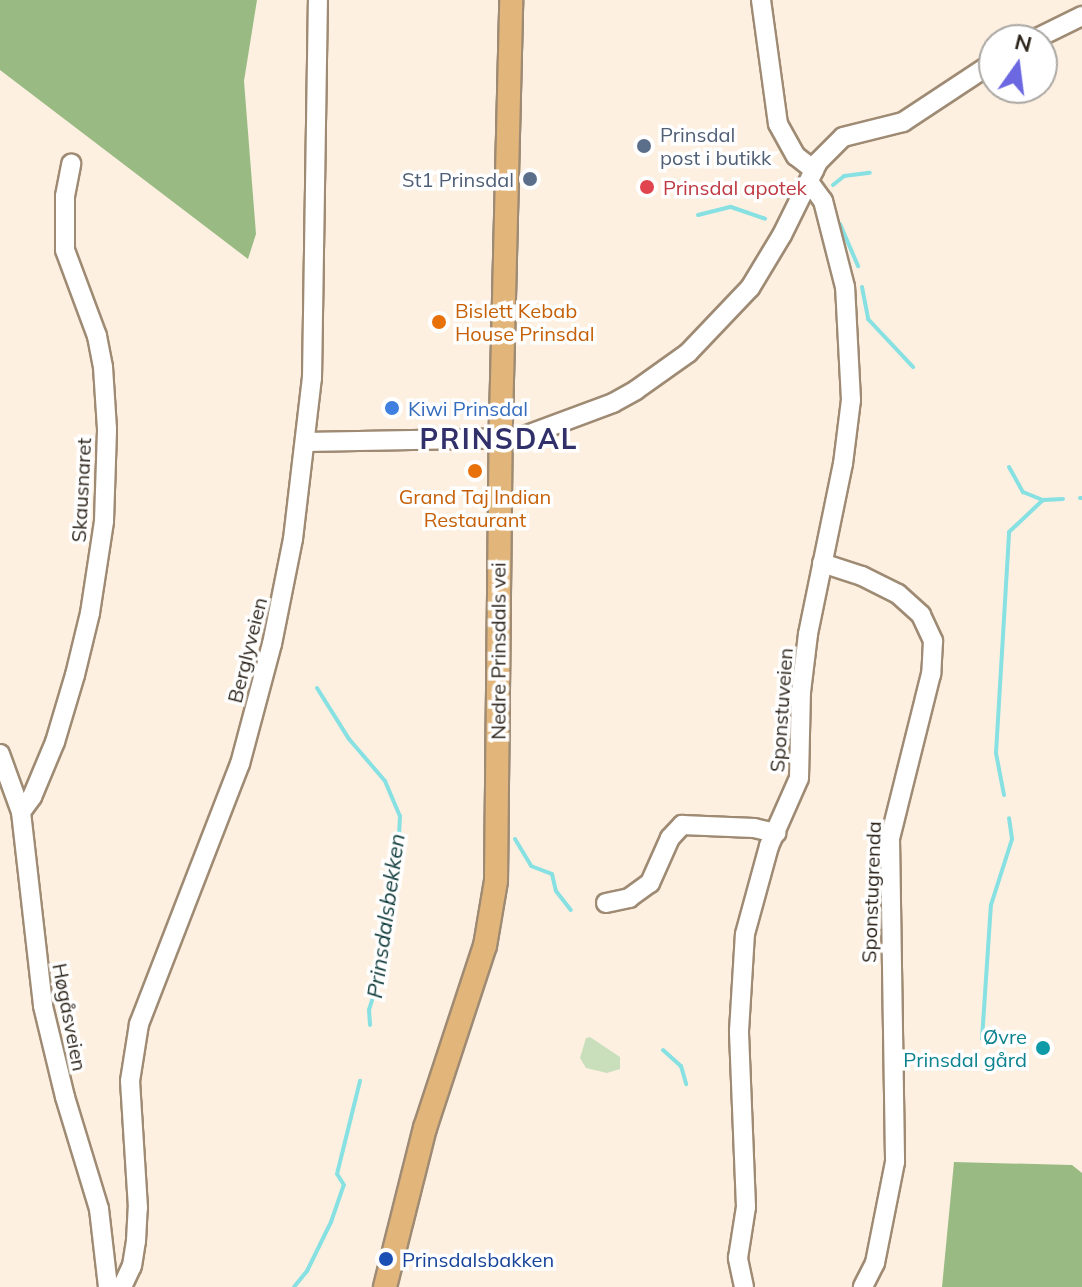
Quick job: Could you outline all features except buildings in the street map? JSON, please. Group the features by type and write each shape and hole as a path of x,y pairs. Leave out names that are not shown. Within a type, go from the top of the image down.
{"main road":[{"name":"Nedre Prinsdals vei","path":"385,1287 425,1128 481,958 494,905 498,844 501,439 511,0"}],"street":[{"name":"Berglyveien","path":"122,1287 132,1266 136,1241 138,1208 130,1081 139,1024 240,764 288,567 312,378 318,0"},
{"name":"Sponstuveien","path":"744,1287 738,1240 746,1207 739,1031 745,934 758,879 799,778 801,692 822,563 843,464 851,383 845,287 823,201 812,176 796,156 778,124 761,0"},
{"path":"1058,28 1082,16"},
{"path":"305,442 519,438 613,403 688,353 750,288 812,176 843,137 903,122 978,73"},
{"name":"Skausnaret","path":"21,812 32,797 55,742 75,675 90,613 104,521 107,429 103,367 97,336 65,250 65,196 71,164"},
{"name":"Sponstugrenda","path":"822,563 862,576 898,594 921,615 933,641 931,674 890,839 895,1162 878,1250 863,1287"},
{"name":"Høgåsveien","path":"0,754 21,812 38,978 54,1057 99,1209 108,1287"},
{"path":"606,903 629,898 650,883 670,838 682,825 727,825 776,833"}],"green space":[{"path":"0,0 257,0 244,81 256,234 248,259 0,70"},
{"path":"590,1037 620,1057 620,1069 607,1073 586,1068 580,1058 586,1038"},
{"path":"954,1162 1072,1165 1082,1173 1082,1287 942,1287"}],"waterway":[{"path":"833,185 844,176 870,173"},
{"path":"698,215 731,207 765,219"},
{"path":"840,224 858,266"},
{"path":"862,287 868,319 913,367"},
{"path":"1009,467 1023,492 1043,500 1063,499"},
{"path":"1004,795 996,753 1009,532 1043,500"},
{"name":"Prinsdalsbekken","path":"317,688 349,739 385,781 400,816 398,850 376,964 378,982 369,1010 370,1025"},
{"path":"982,1039 991,905 1012,839 1009,818"},
{"path":"515,839 531,866 552,874 556,891 571,910"},
{"path":"663,1050 681,1066 686,1084"},
{"name":"Prinsdalsbekken","path":"294,1287 307,1271 331,1222 344,1185 337,1174 360,1081"}],"place":[{"name":"Prinsdal post i butikk","path":"644,146"},
{"name":"St1 Prinsdal","path":"530,179"},
{"name":"Prinsdal apotek","path":"647,187"},
{"name":"Bislett Kebab House Prinsdal","path":"439,322"},
{"name":"Kiwi Prinsdal","path":"392,408"},
{"name":"Grand Taj Indian Restaurant","path":"475,471"},
{"name":"Øvre Prinsdal gård","path":"1043,1048"},
{"name":"Prinsdalsbakken","path":"386,1259"}],"district":[{"name":"PRINSDAL","path":"499,439"}]}
